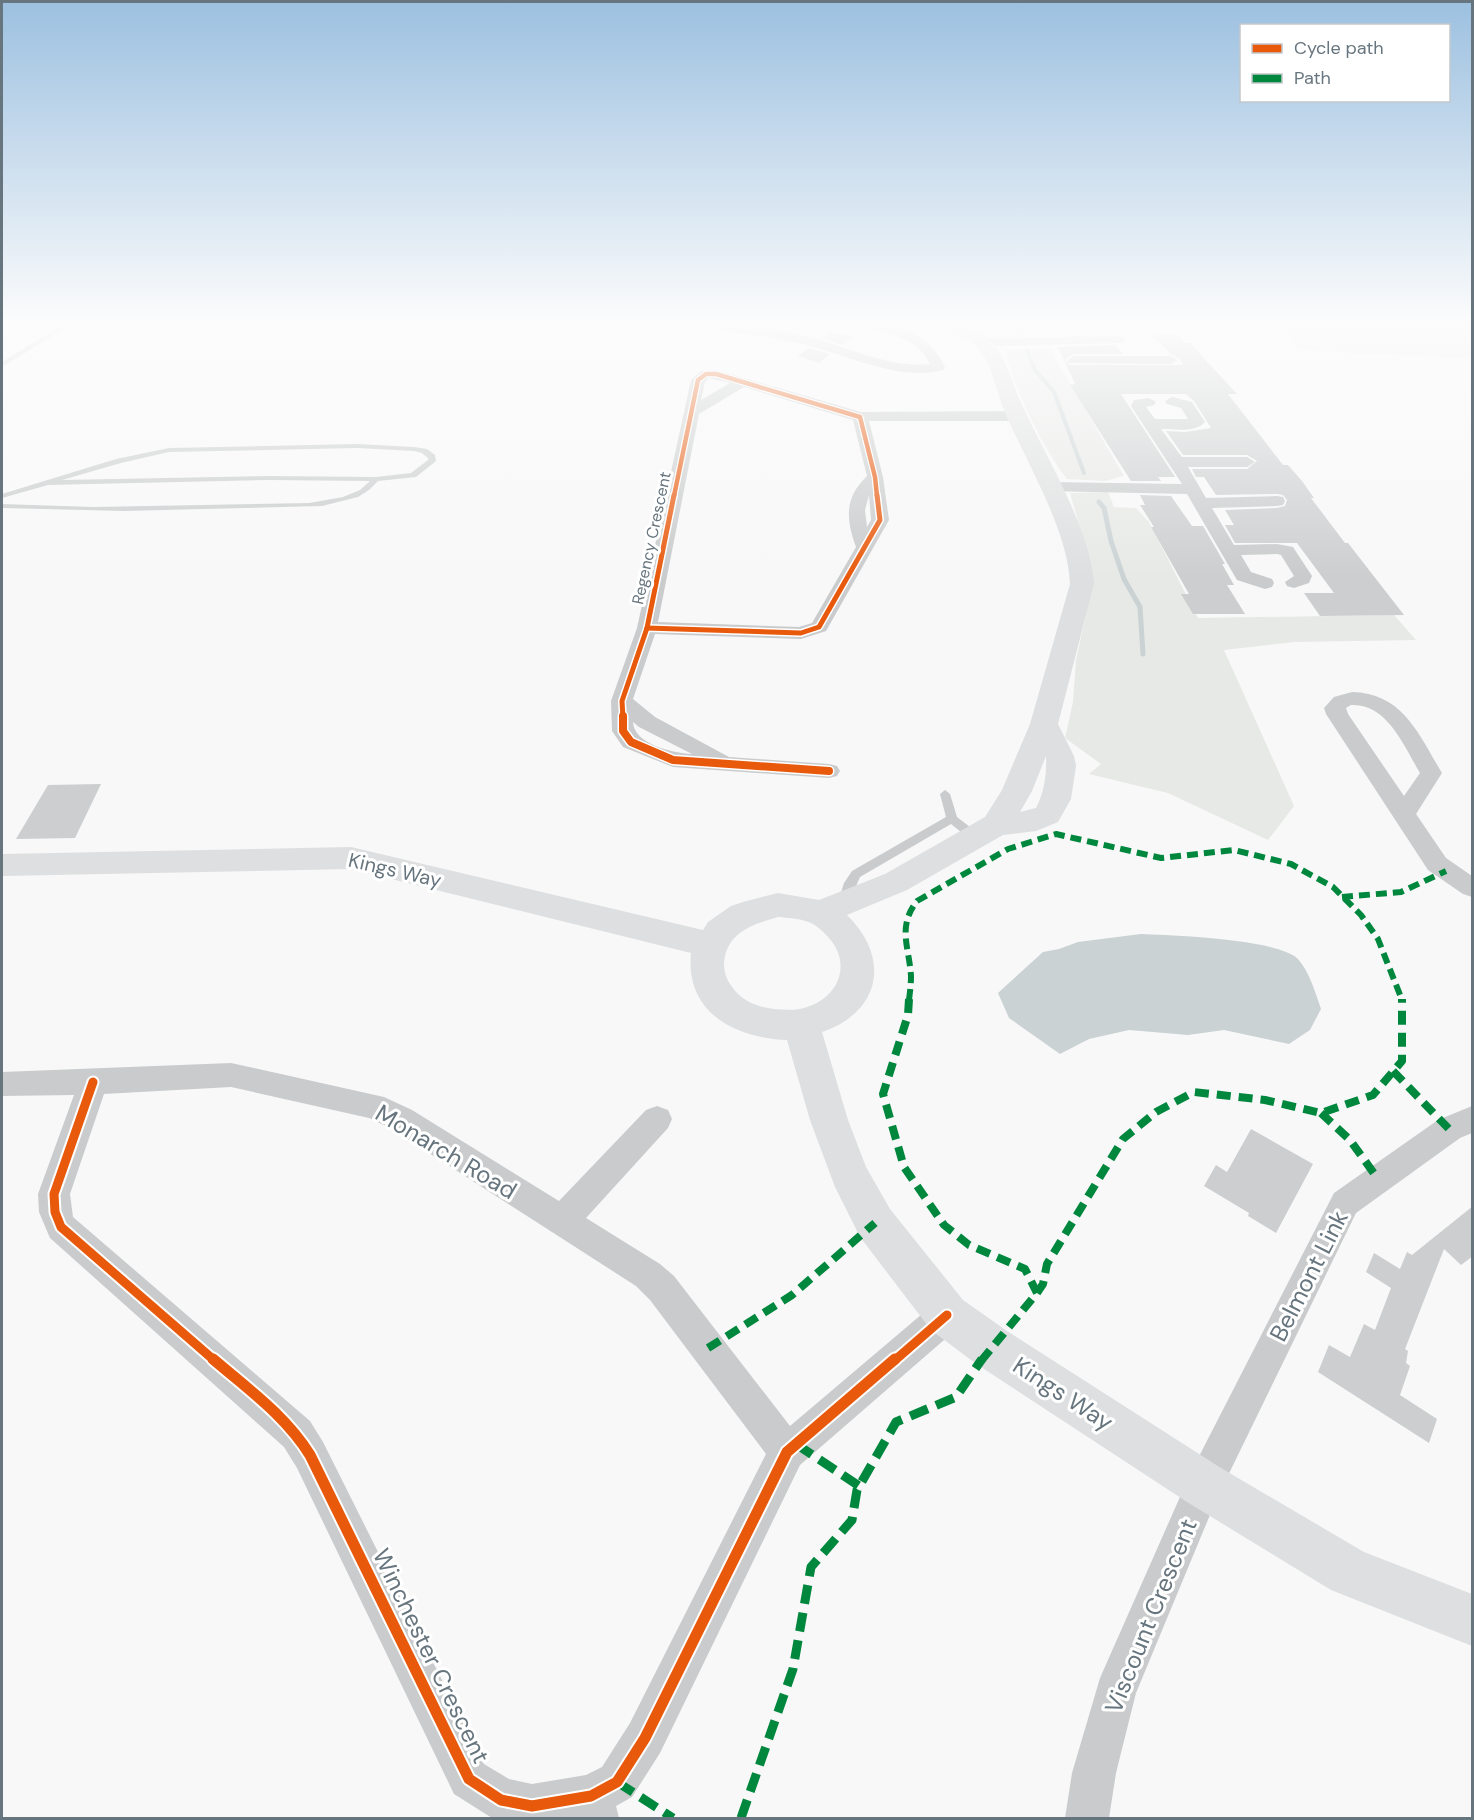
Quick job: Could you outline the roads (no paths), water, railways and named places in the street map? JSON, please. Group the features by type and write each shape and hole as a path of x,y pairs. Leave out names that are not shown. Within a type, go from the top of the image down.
{"street":[{"name":"Regency Crescent","path":"692,407 647,628 622,701 647,722 729,765 829,771"},
{"path":"691,412 699,407"},
{"name":"Regency Crescent","path":"827,407 860,417 931,417 1016,411"},
{"path":"974,827 1036,820 1049,734 1082,584 1081,564 1051,487 1014,407"},
{"path":"1140,407 1194,491 1244,576 1265,583"},
{"path":"1152,424 1197,422 1188,407"},
{"name":"Regency Crescent","path":"647,628 801,633 820,626 880,520 875,477 860,417"},
{"path":"1176,462 1247,462"},
{"path":"865,547 856,525 855,510 864,487 875,477"},
{"path":"1051,487 1194,491 1277,501"},
{"path":"1229,550 1277,549 1287,551 1303,576 1302,579 1294,582"},
{"path":"1407,818 1431,773 1388,708 1364,698 1347,698 1338,703 1335,708 1337,714 1437,864 1473,888"},
{"path":"837,917 852,942 860,962 858,982 846,1001 826,1016 801,1024 772,1025 746,1018 724,1004 710,985 705,964 709,944 720,928 736,916 756,908 778,905 800,907 837,917 860,913 896,882 974,827 1008,809 1049,734"},
{"name":"Kings Way","path":"2,865 351,858 709,944"},
{"name":"Kings Way","path":"801,1024 829,1120 849,1174 875,1223 947,1315 991,1347 1204,1485 1350,1572 1473,1620"},
{"name":"Monarch Road","path":"2,1084 231,1075 374,1106 401,1119 561,1222 633,1264 662,1288 787,1452"},
{"name":"Winchester Crescent","path":"93,1082 54,1194 55,1212 61,1227 297,1434 310,1455 469,1779 501,1809 532,1806 594,1807 617,1782 645,1738 787,1452 947,1315"},
{"path":"561,1222 657,1119"},
{"name":"Belmont Link","path":"1204,1485 1345,1203 1449,1130 1473,1119"},
{"name":"Viscount Crescent","path":"1087,1818 1094,1773 1115,1693 1204,1485"}],"lane":[{"path":"2,496 119,460 169,450 357,446 414,448 432,457 427,467 413,475 376,479 269,478 50,483"},
{"path":"2,506 178,507 321,503 346,499 370,487 376,479"},
{"path":"837,917 850,883 865,868 974,827 945,794"}],"waterway":[{"path":"1060,407 1084,473"},
{"path":"1099,502 1104,508 1111,541 1124,579 1140,607 1143,654"}]}
